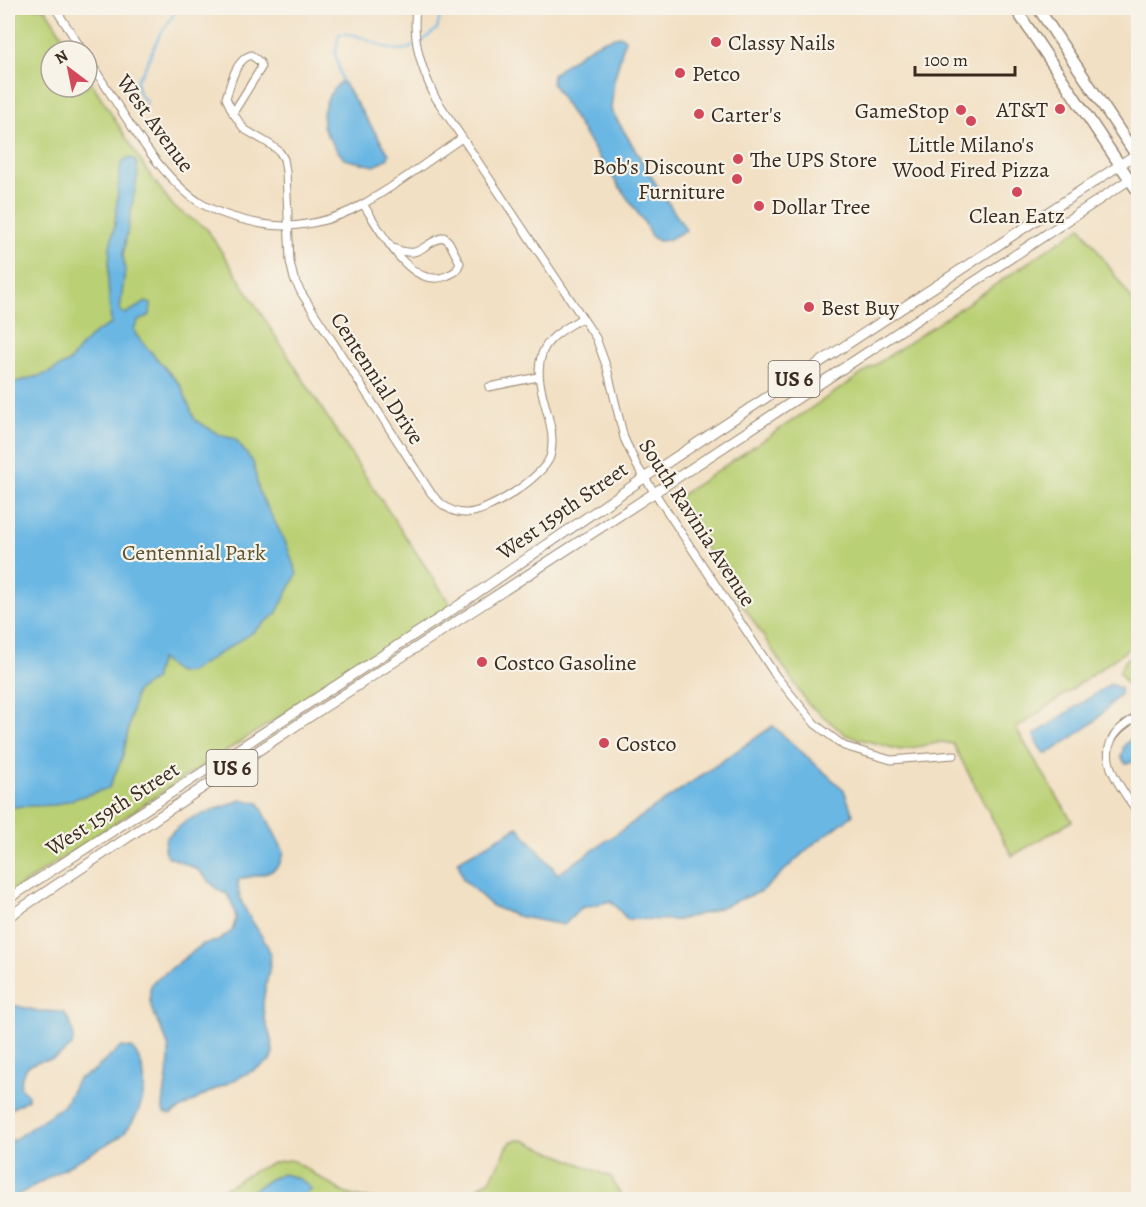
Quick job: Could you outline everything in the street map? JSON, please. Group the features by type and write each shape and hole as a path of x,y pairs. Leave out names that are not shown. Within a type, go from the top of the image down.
{"highway":[{"path":"1016,8 1120,165 1134,177 1138,192"},
{"path":"1038,8 1138,155"}],"main road":[{"name":"West 159th Street","path":"8,899 452,610 644,478 1138,155"},
{"name":"West 159th Street","path":"8,916 1134,177"},
{"path":"25,887 32,900"}],"street":[{"path":"55,8 75,39"},
{"name":"South Ravinia Avenue","path":"416,8 414,23 418,52 424,73 435,97 596,338 607,368 624,438 644,478 776,676 815,724 844,746 891,760 954,754"},
{"path":"251,55 260,62 261,68 233,113 226,98 237,67 245,57 251,55"},
{"name":"West Avenue","path":"99,75 154,157 179,186 201,203 239,220 288,226 323,221 363,204 462,138"},
{"name":"Centennial Drive","path":"233,113 244,129 271,145 284,159 290,262 294,279 438,502 455,511 466,513 480,511 536,477 544,468 550,457 552,445 538,377"},
{"path":"363,204 393,248 410,269 430,278 446,276 456,271 460,263 444,237 413,253 405,253 393,248"},
{"path":"489,387 538,377 542,351 549,342 582,318"},
{"path":"1138,716 1119,730 1110,748 1109,757 1112,773 1138,813"}],"green space":[{"name":"Centennial Park","path":"8,8 45,8 64,39 39,39 39,99 99,99 99,94 147,171 174,207 207,229 356,462 451,605 8,894"},
{"path":"1081,227 1138,308 1138,642 1016,729 1072,821 1012,856 953,744 942,742 900,750 846,735 807,703 674,500"},
{"path":"1138,651 1138,701 1119,672 1125,661"},
{"path":"523,1140 611,1177 622,1199 470,1199 478,1187 490,1180 508,1146 512,1141"},
{"path":"288,1160 294,1161 344,1193 361,1198 382,1199 201,1200 254,1171"}],"water":[{"path":"621,36 625,39 614,81 611,110 686,230 668,240 658,241 651,236 552,83 552,75 576,57 602,41"},
{"path":"342,81 389,154 388,158 375,166 344,159 325,131 323,118 326,104 332,91"},
{"path":"128,158 134,159 138,173 123,255 125,270 120,310 125,314 146,302 151,304 150,315 138,321 134,329 136,335 181,386 195,420 220,435 235,439 253,462 259,492 285,541 297,574 276,614 252,633 190,672 178,673 160,659 154,680 136,692 123,756 109,788 55,805 8,807 8,384 46,374 69,362 96,332 111,324 108,283 110,246 115,224 120,168 122,162"},
{"path":"1110,684 1120,688 1120,694 1094,722 1054,750 1048,753 1043,752 1034,735"},
{"path":"773,726 844,790 853,815 811,846 762,891 708,912 678,920 627,919 611,901 581,908 564,925 517,916 492,906 463,879 458,861 518,827 558,874"},
{"path":"1138,732 1138,760 1126,764 1121,757 1124,746"},
{"path":"241,800 259,803 284,852 278,866 273,870 239,879 238,888 244,906 270,955 263,1012 272,1044 272,1059 170,1115 164,1113 163,1110 169,1060 168,1045 150,1002 151,984 203,944 217,941 232,931 236,918 227,894 218,890 197,869 167,856 164,849 166,838 187,820"},
{"path":"8,1004 38,1011 63,1012 71,1024 73,1037 72,1046 60,1055 34,1063 26,1068 20,1087 28,1095 28,1099 8,1111"},
{"path":"121,1047 132,1048 143,1070 143,1093 136,1116 129,1127 121,1136 8,1199 8,1140 12,1141 64,1105 78,1079 92,1072"},
{"path":"282,1174 303,1181 311,1190 298,1199 239,1199 270,1179"}],"waterway":[{"path":"145,108 147,102 139,94 136,81 144,70 159,36 178,8"},
{"path":"419,44 437,29 442,8"},
{"path":"342,81 335,54 339,34 358,36 395,49 414,46"}],"place":[{"name":"Classy Nails","path":"716,42"},
{"name":"Petco","path":"680,73"},
{"name":"AT&T","path":"1060,109"},
{"name":"GameStop","path":"961,110"},
{"name":"Carter's","path":"699,114"},
{"name":"Little Milano's Wood Fired Pizza","path":"971,121"},
{"name":"The UPS Store","path":"738,159"},
{"name":"Bob's Discount Furniture","path":"737,179"},
{"name":"Clean Eatz","path":"1017,192"},
{"name":"Dollar Tree","path":"759,206"},
{"name":"Best Buy","path":"809,307"},
{"name":"Costco Gasoline","path":"482,662"},
{"name":"Costco","path":"604,743"}]}
